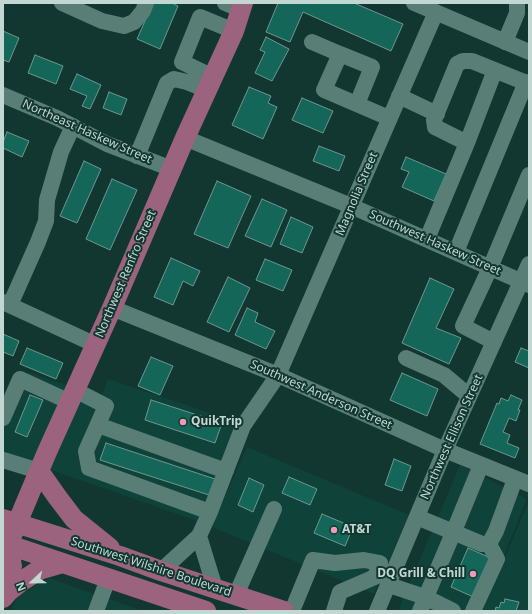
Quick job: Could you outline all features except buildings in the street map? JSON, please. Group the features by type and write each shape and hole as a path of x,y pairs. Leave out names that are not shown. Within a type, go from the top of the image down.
{"main road":[{"name":"Northwest Renfro Street","path":"5,546 10,521 39,471 96,345 185,138 234,31 236,5"},
{"path":"39,471 74,519 120,556"},
{"name":"Southwest Wilshire Boulevard","path":"10,521 284,611"},
{"path":"3,588 12,566 5,546"},
{"name":"Southwest Wilshire Boulevard","path":"5,546 63,563 195,609"},
{"path":"3,598 22,580 39,570 63,563"}],"street":[{"path":"62,3 102,21 124,26 134,22 143,11 146,3"},
{"path":"414,3 529,52"},
{"path":"505,42 517,13 516,3"},
{"name":"Magnolia Street","path":"199,536 210,512 243,426 278,375 436,12"},
{"path":"210,83 182,62 200,17 234,31"},
{"path":"312,42 372,67 357,104"},
{"path":"340,54 324,90 390,118"},
{"path":"456,252 528,83 472,61 463,61 458,64 434,120 435,127 467,143"},
{"path":"427,239 467,143 495,70"},
{"path":"137,156 167,83 174,79 187,82 210,83"},
{"name":"Northeast Haskew Street","path":"3,95 57,118 107,144 172,169"},
{"path":"399,96 437,114"},
{"path":"72,126 61,152 46,200 46,221 41,235 7,304 96,345"},
{"name":"Southwest Haskew Street","path":"185,138 352,206 525,283"},
{"path":"494,342 463,326 490,268 529,175"},
{"name":"Northwest Ellison Street","path":"377,611 382,581 417,517 469,396 494,342 525,283 529,264"},
{"name":"Southwest Anderson Street","path":"112,308 278,375 445,450 522,482"},
{"path":"406,358 444,375 469,396"},
{"path":"3,418 20,379 106,406 86,452 89,468 210,512"},
{"path":"98,425 226,471"},
{"path":"3,460 39,471"},
{"path":"423,604 481,465"},
{"path":"488,544 522,482"},
{"path":"236,595 274,508"},
{"path":"417,517 454,531 482,544 488,544"},
{"path":"161,571 199,536 215,588"},
{"path":"473,611 497,559 488,544"},
{"path":"292,611 314,560 334,563 364,560 380,563 382,581"},
{"path":"96,611 108,579"},
{"path":"334,611 340,592 382,581 423,604 453,611"}],"shaded area":[{"path":"28,372 101,397 108,379 237,422 200,522 3,453 3,429"},
{"path":"247,447 409,515 374,594 212,527"},
{"path":"460,465 527,499 481,611 398,611"},
{"path":"529,501 529,611 482,611"},
{"path":"49,578 143,611 11,611 18,596"}],"place":[{"name":"QuikTrip","path":"183,422"},
{"name":"AT&T","path":"334,530"},
{"name":"DQ Grill & Chill","path":"473,574"}]}
